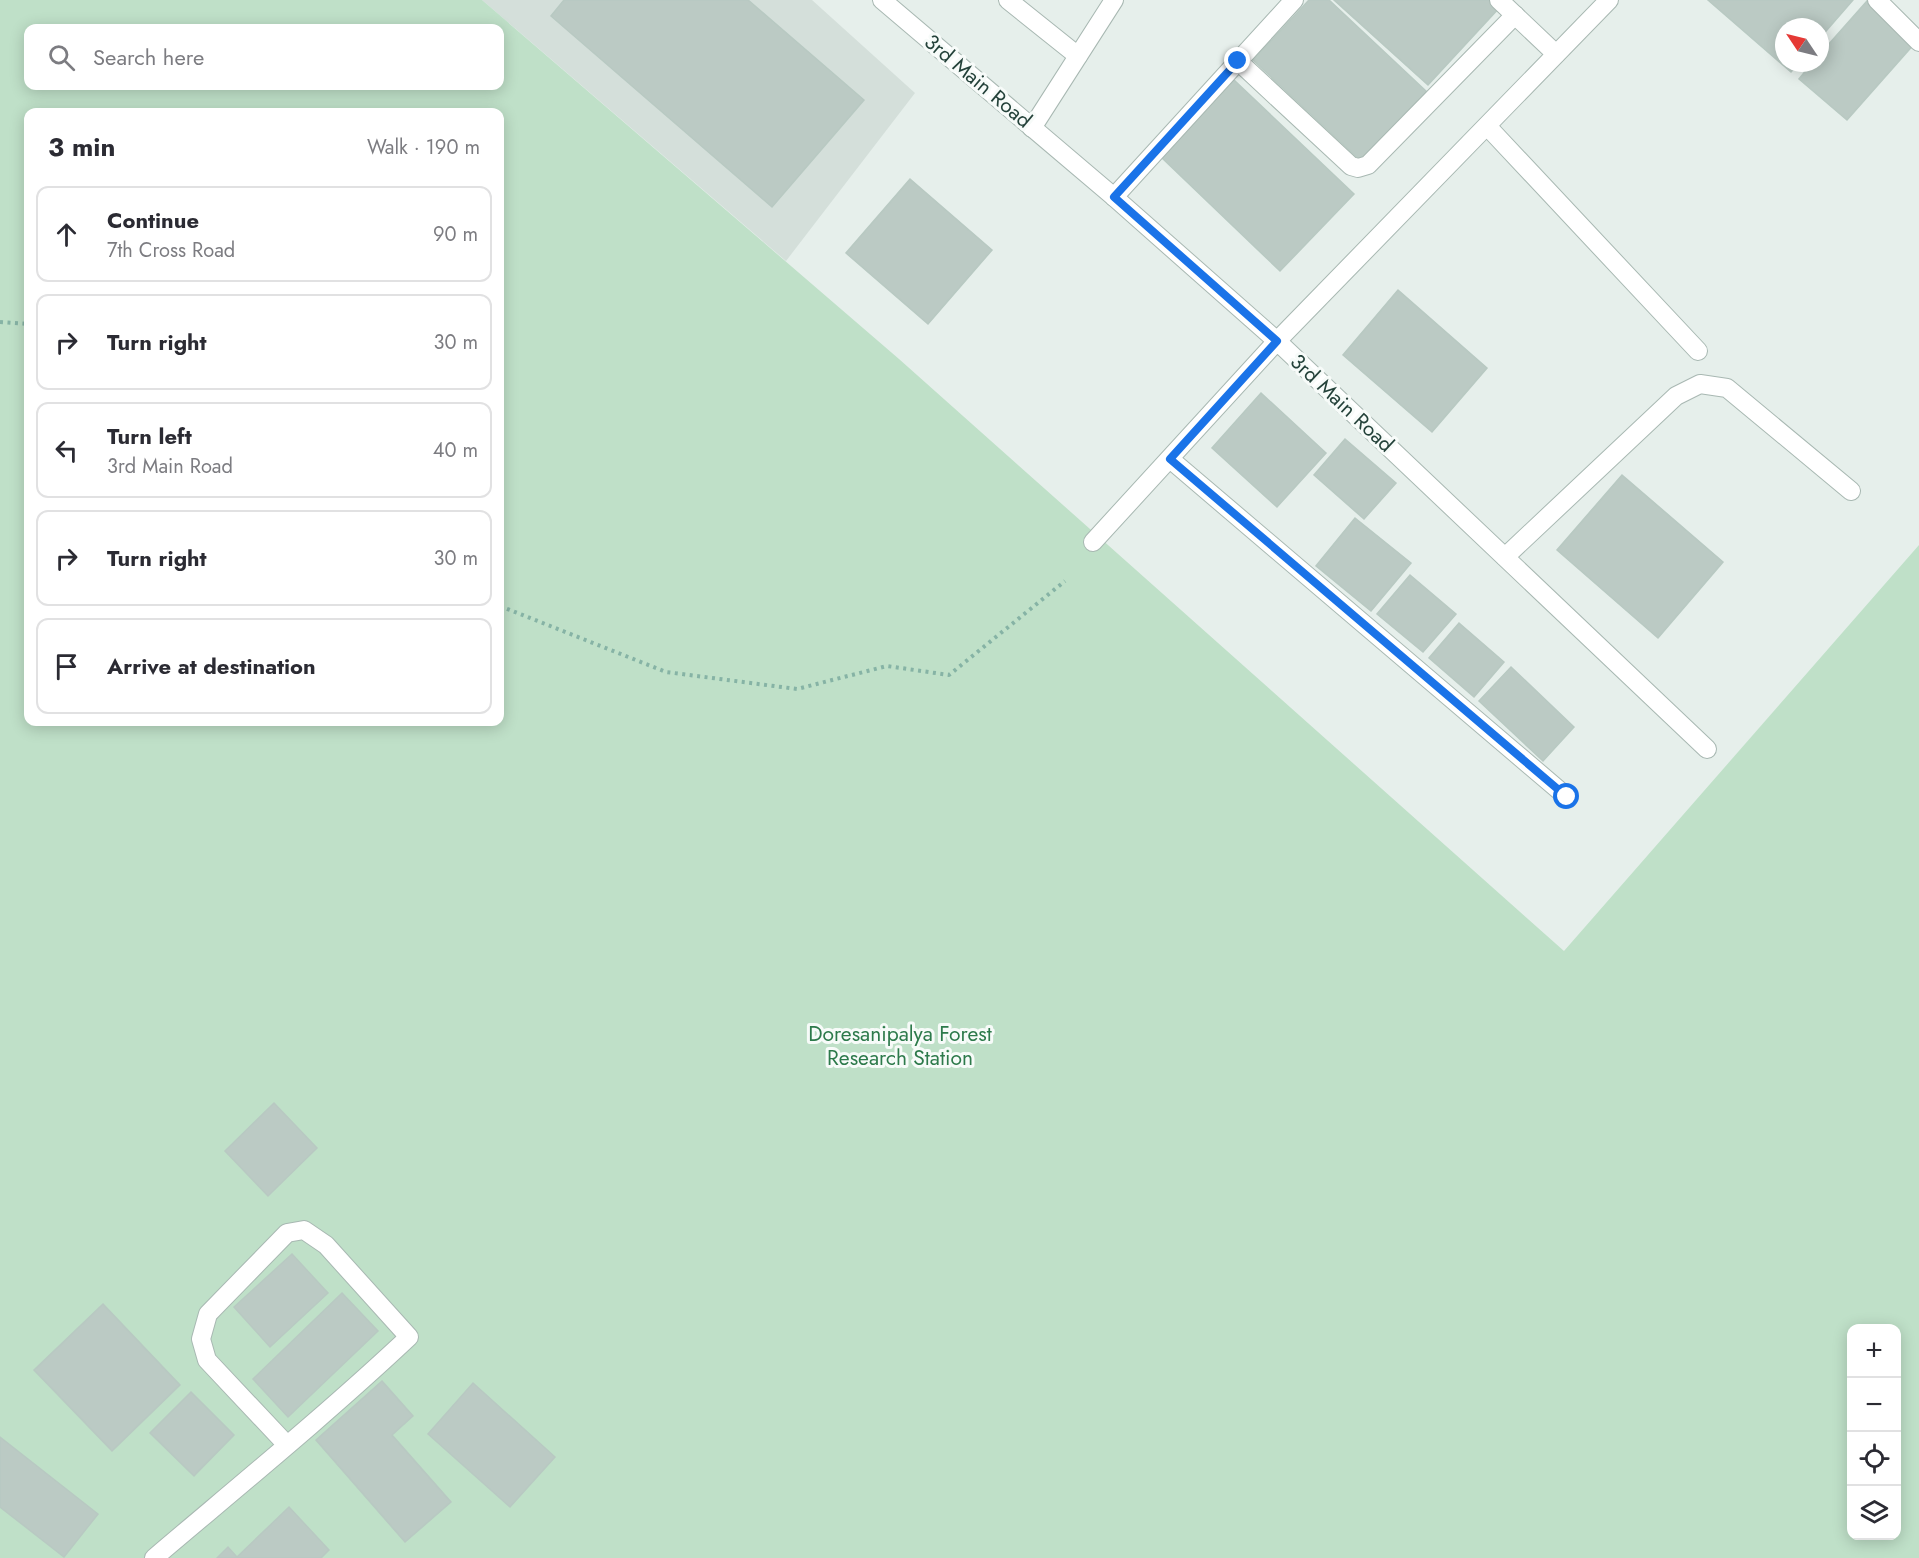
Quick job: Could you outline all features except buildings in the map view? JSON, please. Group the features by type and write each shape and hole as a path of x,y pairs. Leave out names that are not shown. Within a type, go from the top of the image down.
{"street":[{"name":"3rd Main Road","path":"882,0 1114,197 1277,341 1707,749"},
{"path":"1008,0 1078,56"},
{"path":"1032,128 1114,0"},
{"path":"1114,197 1294,0"},
{"path":"1499,0 1556,54"},
{"path":"1094,542 1277,341 1609,0"},
{"path":"1877,0 1919,42"},
{"path":"1238,61 1351,166 1358,168 1368,165 1515,15"},
{"path":"1487,126 1698,351"},
{"path":"1505,557 1676,396 1700,384 1727,388 1851,491"},
{"path":"1170,459 1567,797"},
{"path":"154,1558 287,1445 409,1337 326,1245 304,1230 287,1233 208,1314 201,1339 207,1360 287,1445"}],"path":[{"path":"0,322 24,324"},
{"path":"504,608 666,672 797,689 887,666 949,675 1065,581"}],"shaded area":[{"path":"482,0 812,0 915,93 786,261"}],"green space":[{"name":"Doresanipalya Forest Research Station","path":"0,0 482,0 899,359 1564,951 1919,545 1919,1558 0,1558"}],"route":[{"path":"1238,61 1114,197 1277,341 1170,459 1567,797"}]}
